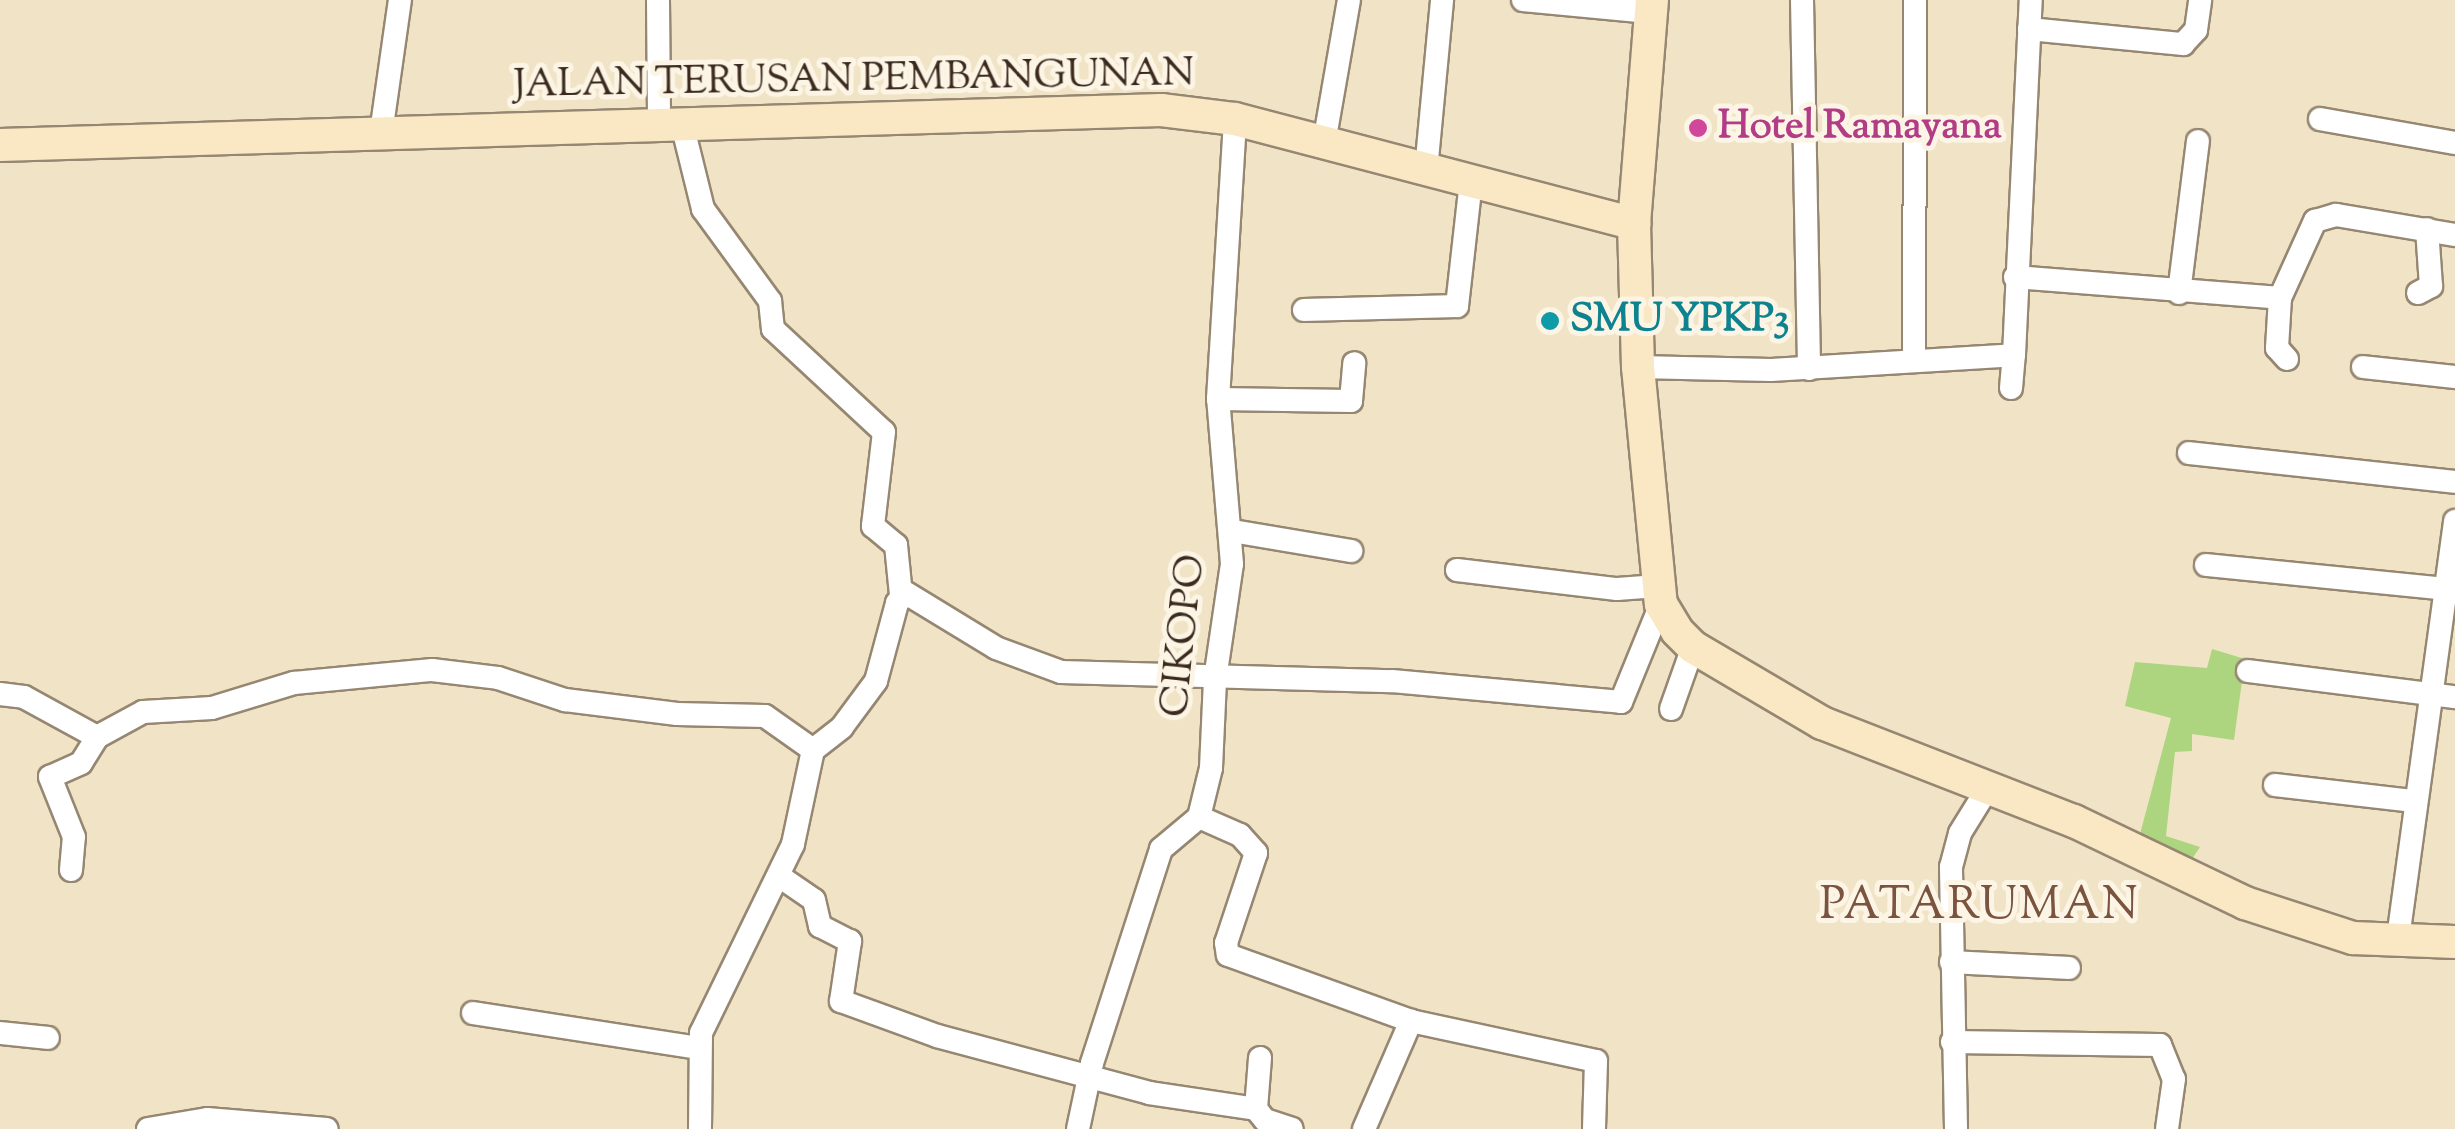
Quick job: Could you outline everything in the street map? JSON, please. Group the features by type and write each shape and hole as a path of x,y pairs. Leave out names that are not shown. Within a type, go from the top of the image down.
{"street":[{"path":"381,133 400,0"},
{"path":"658,0 671,124 703,209 770,301 773,329 884,432 873,526 896,545 901,595 876,682 842,727 813,750 779,876 722,981 698,1048 700,1129"},
{"path":"1324,143 1350,0"},
{"path":"1426,170 1442,0"},
{"path":"901,595 912,594 996,648 1061,672 1392,681 1621,702 1659,595 1638,367 1634,224 1652,6 1523,0"},
{"path":"1802,0 1809,369"},
{"path":"1914,356 1915,0"},
{"path":"2011,388 2031,0"},
{"path":"2029,29 2184,44 2196,30 2200,0"},
{"name":"JALAN TERUSAN PEMBANGUNAN","path":"0,145 1161,110 1235,119 1634,224"},
{"name":"CIKOPO","path":"1199,818 1211,768 1215,679 1232,531 1218,399 1235,119"},
{"path":"2320,119 2455,143"},
{"path":"2180,292 2198,142"},
{"path":"1304,310 1457,306 1470,181"},
{"path":"2287,359 2277,348 2280,298 2310,227 2324,216 2455,235"},
{"path":"2418,293 2430,286 2427,229"},
{"path":"2015,277 2280,298"},
{"path":"1638,367 1809,369 1914,356 2014,355"},
{"path":"1218,399 1350,401 1354,363"},
{"path":"2363,368 2455,378"},
{"path":"2189,453 2455,482"},
{"path":"2398,938 2414,802 2443,695 2455,521"},
{"path":"1232,531 1351,551"},
{"path":"2206,564 2452,589"},
{"path":"1457,570 1659,595 1692,647 1822,723 1989,786 2310,929 2455,942"},
{"path":"1670,709 1692,647"},
{"path":"71,870 74,837 50,776 81,763 97,737 143,712 212,708 294,683 432,670 498,678 565,700 677,714 765,716 813,750"},
{"path":"2248,670 2443,695"},
{"path":"0,694 24,697 97,737"},
{"path":"1956,1129 1951,868 1960,833 1989,786"},
{"path":"2275,786 2414,802"},
{"path":"1078,1129 1090,1074 1161,849 1199,818 1240,835 1256,853 1226,943 1228,955 1411,1020 1596,1060 1594,1129"},
{"path":"779,876 814,900 820,926 850,941 841,1001 938,1036 1182,1100 1256,1109"},
{"path":"1951,962 2069,968"},
{"path":"474,1013 698,1048"},
{"path":"1364,1129 1411,1020"},
{"path":"0,1034 48,1038"},
{"path":"1952,1042 2160,1045 2174,1079 2166,1129"},
{"path":"1260,1058 1256,1109 1265,1120 1292,1129"},
{"path":"148,1129 206,1120 328,1129"}],"green space":[{"path":"2212,649 2245,659 2234,740 2192,734 2192,751 2175,752 2166,836 2200,847 2186,868 2140,834 2171,718 2125,706 2135,662 2207,668"}],"place":[{"name":"Hotel Ramayana","path":"1698,128"},
{"name":"SMU YPKP3","path":"1550,321"}],"district":[{"name":"PATARUMAN","path":"1980,908"}]}
